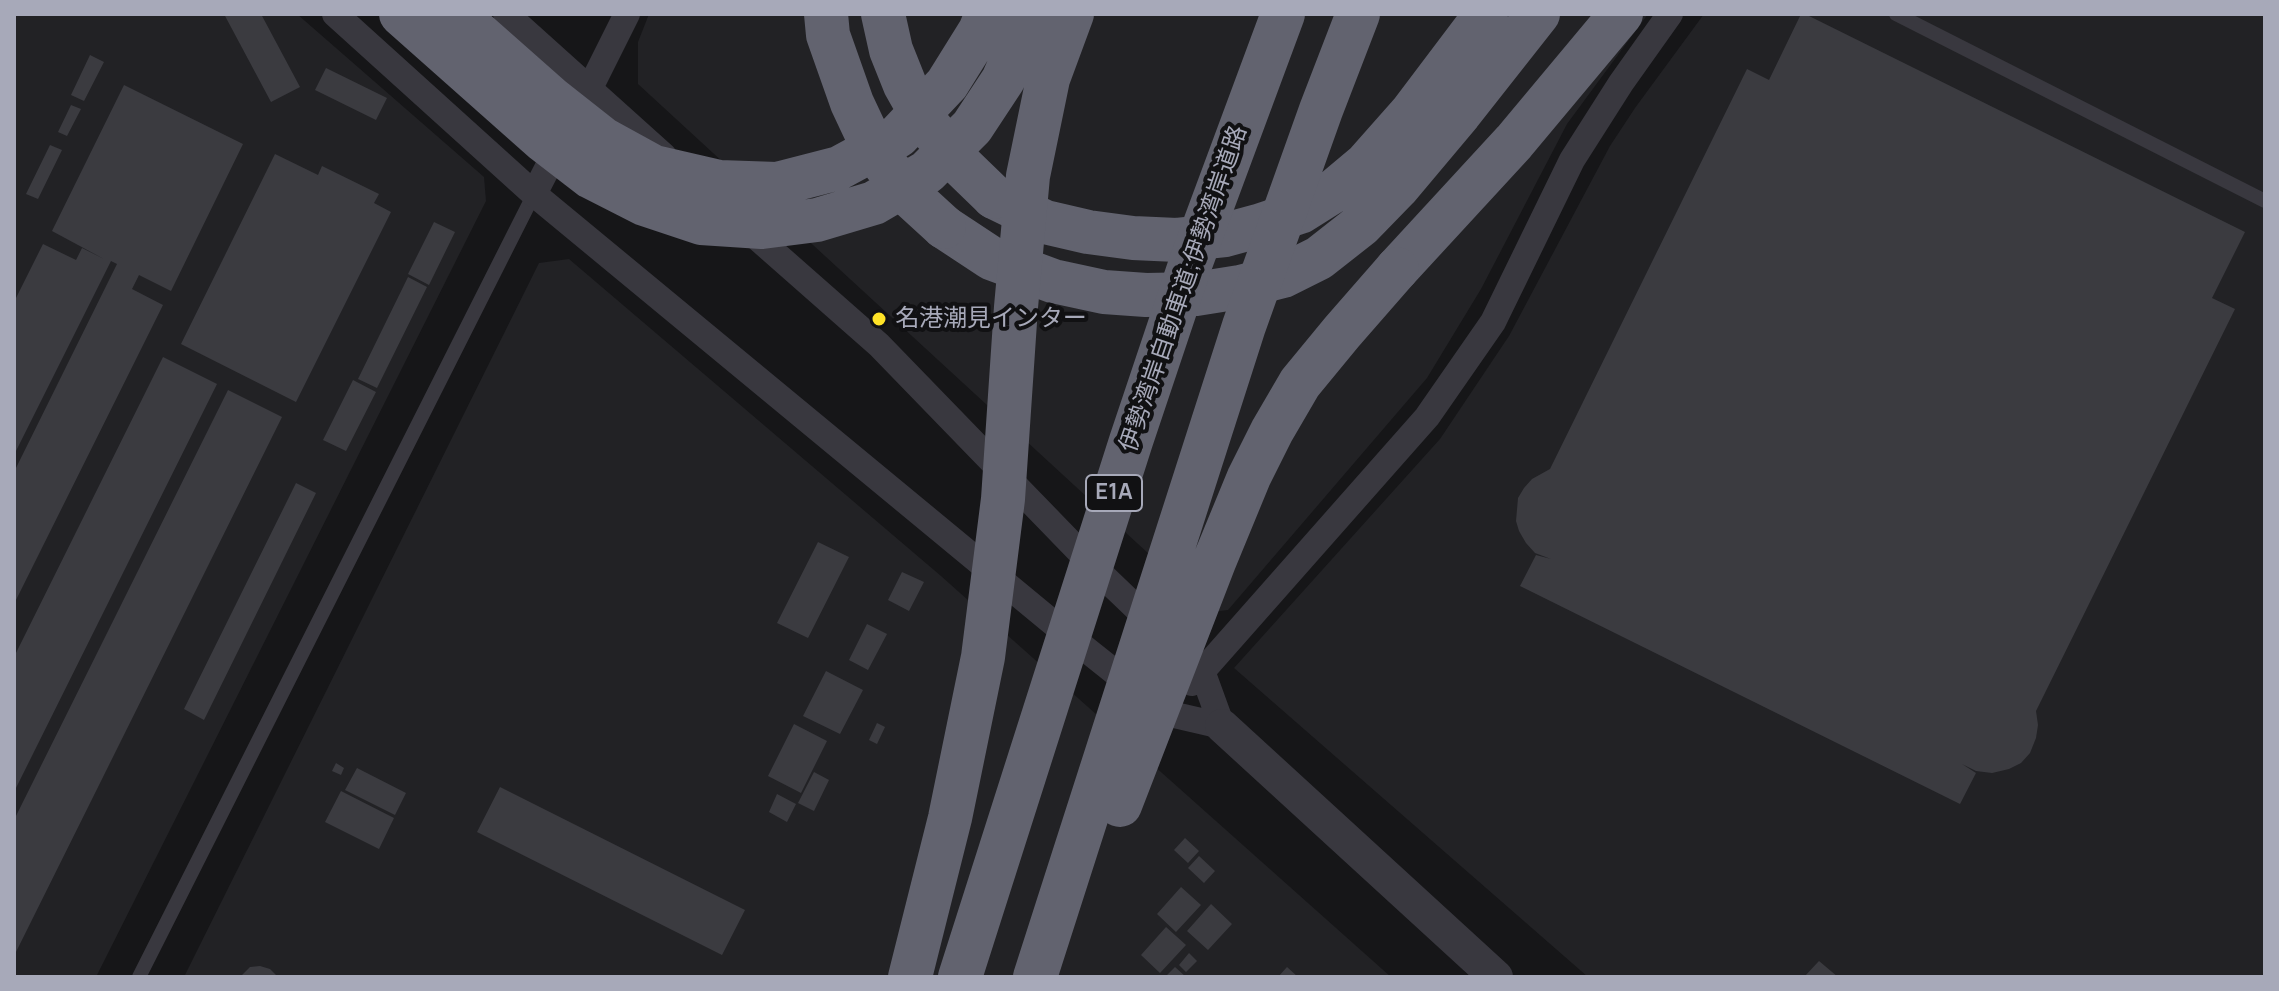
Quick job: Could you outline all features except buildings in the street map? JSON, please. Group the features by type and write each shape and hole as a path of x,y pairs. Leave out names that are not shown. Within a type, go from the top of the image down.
{"highway":[{"path":"401,14 543,140 591,177 644,204 701,223 762,227 817,220 874,203 927,172 972,127 1003,80 1032,14"},
{"path":"456,14 551,98 603,139 654,167 719,182 777,184 839,168 898,136 947,84 987,14"},
{"path":"826,14 828,35 852,103 875,152 909,195 944,227 991,258 1053,281 1104,292 1146,295 1196,294 1240,287 1283,276 1319,258 1361,225 1397,188 1538,14"},
{"path":"883,14 891,50 905,85 927,124 962,166 994,197 1045,222 1088,232 1177,240 1225,235 1258,226 1300,212 1335,190 1366,164 1412,112 1486,14"},
{"path":"910,977 950,818 983,657 1003,499 1028,176 1048,79 1072,14"},
{"name":"伊勢湾岸自動車道;伊勢湾岸道路","path":"960,977 1186,277 1283,14"},
{"path":"1035,977 1244,326 1358,14"},
{"path":"1062,977 1130,776 1214,562 1249,477 1272,431 1300,383 1342,332 1514,142 1621,14"}],"street":[{"path":"335,14 534,194 1053,623 1166,713 1222,726"},
{"path":"506,14 879,345 1104,577 1202,671 1222,726 1496,977"},
{"path":"534,194 627,14"},
{"path":"1166,713 1427,417 1493,322 1572,160 1670,14"}],"lane":[{"path":"1896,14 2265,201"},
{"path":"139,977 534,194"}],"shaded area":[{"path":"14,14 297,14 484,177 486,201 96,977 14,977"},
{"path":"649,14 1648,14 1567,124 1481,289 1427,378 1228,610 1212,612 638,84 638,42"},
{"path":"1704,14 2265,14 2265,977 1588,977 1234,668 1440,439 1509,336 1610,146"},
{"path":"569,259 941,576 1391,977 184,977 539,263"}],"place":[{"name":"名港潮見インター","path":"879,319"}]}
